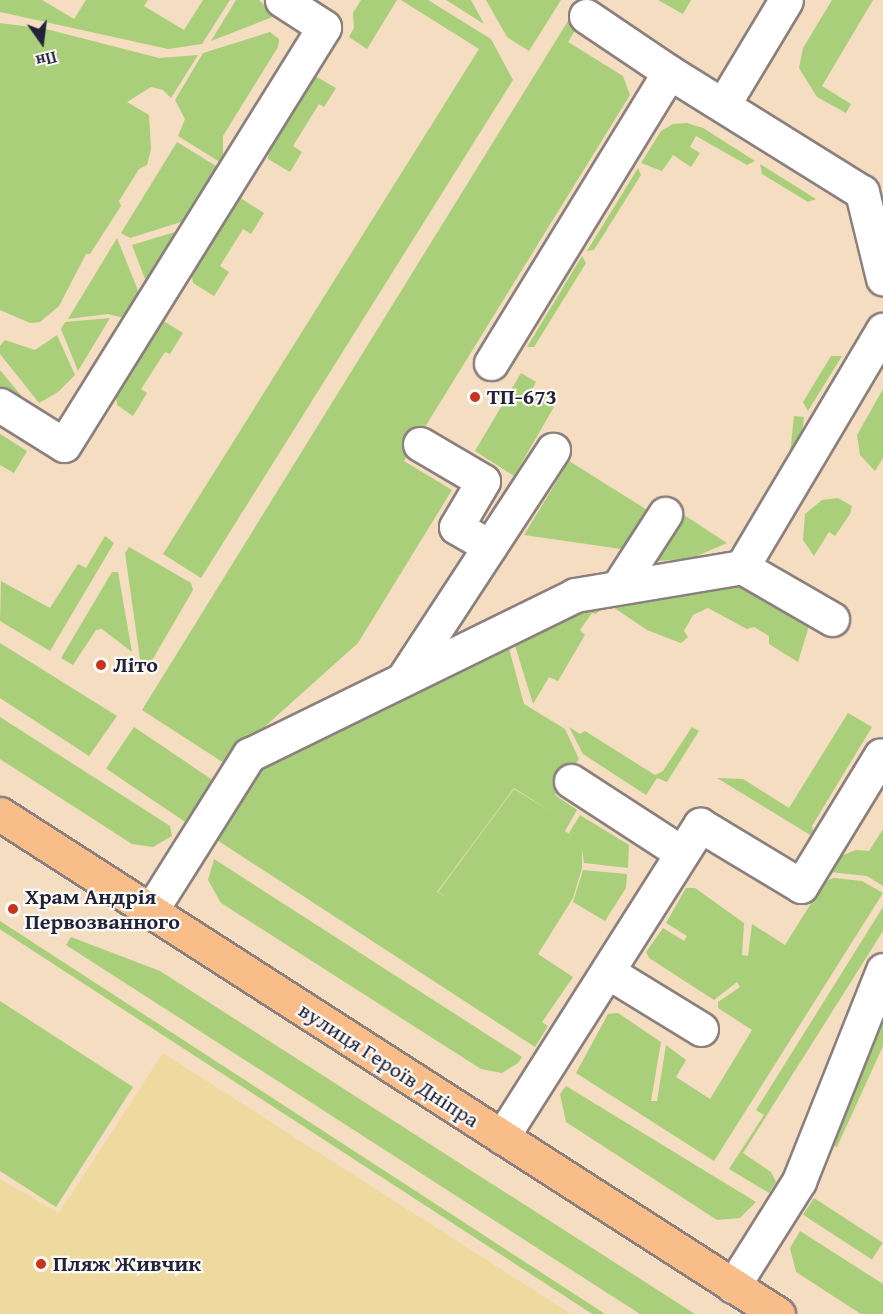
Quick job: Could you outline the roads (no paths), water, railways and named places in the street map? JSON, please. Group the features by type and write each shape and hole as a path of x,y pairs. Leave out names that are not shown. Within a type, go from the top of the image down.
{"main road":[{"name":"вулиця Героїв Дніпра","path":"0,814 778,1314"}],"lane":[{"path":"0,405 64,445 324,27 282,0"},
{"path":"723,105 786,0"},
{"path":"586,16 669,72 862,192 883,278"},
{"path":"491,363 669,72"},
{"path":"742,567 883,330"},
{"path":"420,444 483,481 456,527 490,547"},
{"path":"403,679 553,450"},
{"path":"618,586 666,514"},
{"path":"150,912 249,755 575,595 742,567 831,619"},
{"path":"502,1137 700,825 801,886 881,755"},
{"path":"572,781 682,853"},
{"path":"733,1286 800,1181 883,970"},
{"path":"608,972 701,1029"}],"place":[{"name":"ТП-673","path":"475,397"},
{"name":"Літо","path":"101,665"},
{"name":"Храм Андрія Первозванного","path":"13,909"},
{"name":"Пляж Живчик","path":"41,1264"}]}
